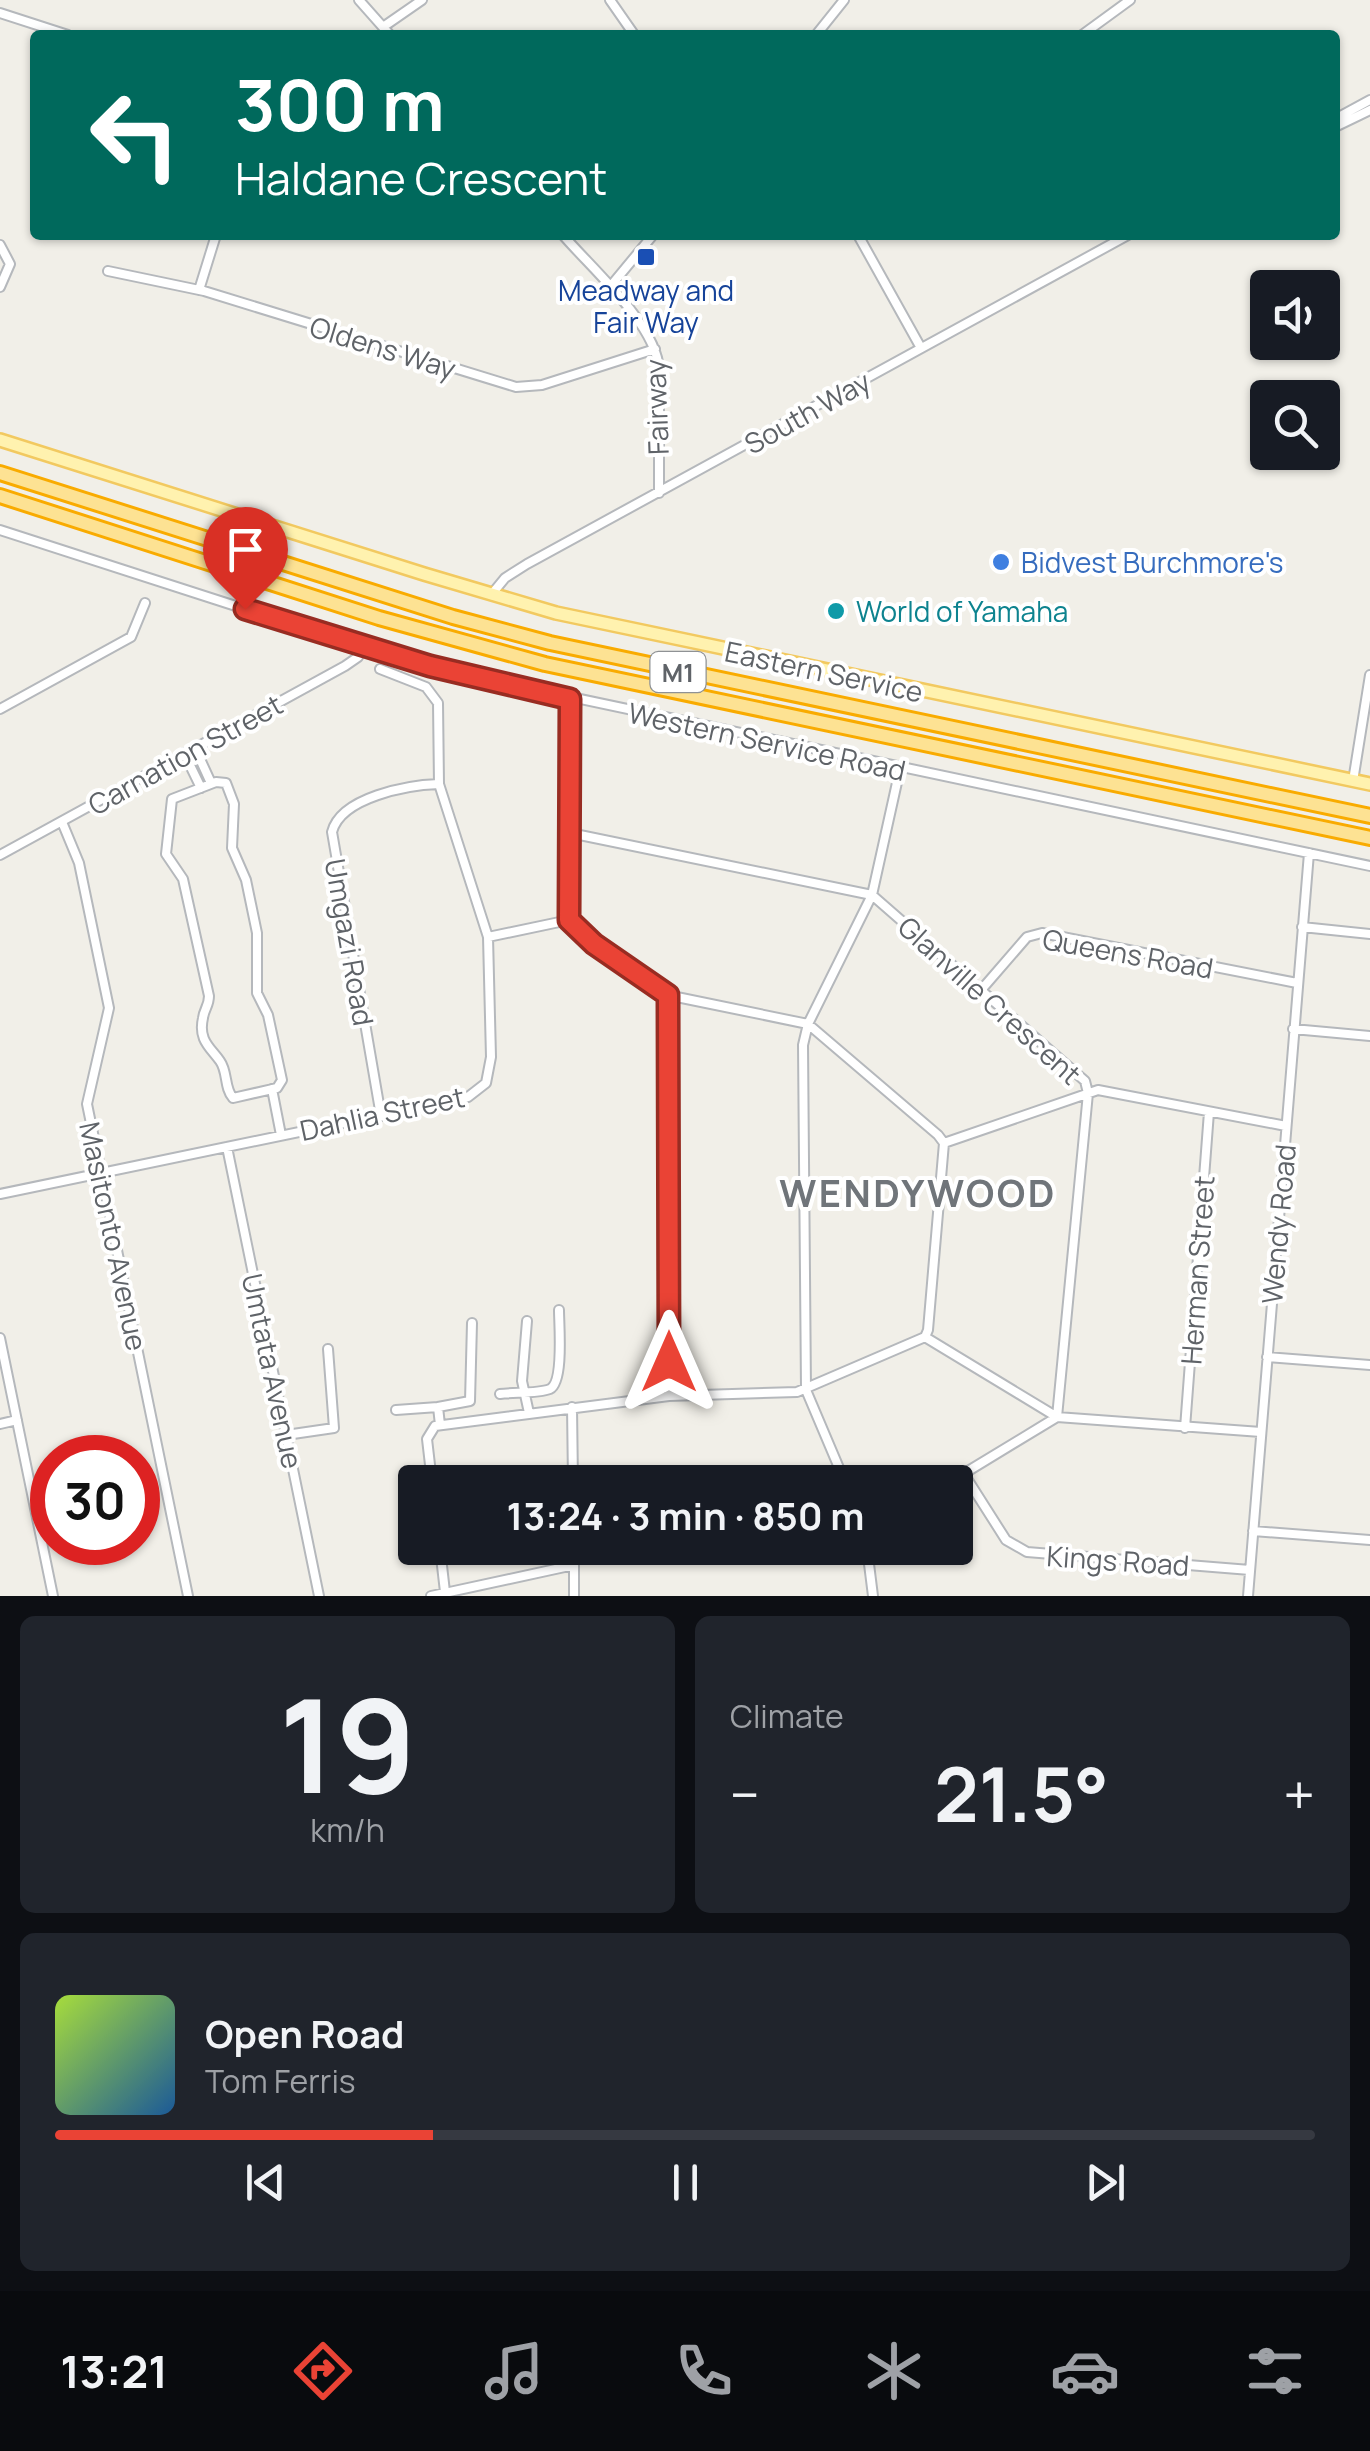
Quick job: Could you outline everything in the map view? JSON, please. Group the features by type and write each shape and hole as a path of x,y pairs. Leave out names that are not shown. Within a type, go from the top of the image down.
{"highway":[{"name":"M1","path":"0,473 452,617 550,643 1370,816"},
{"name":"M1","path":"0,496 379,618 530,661 1370,838"}],"main road":[{"name":"Eastern Service","path":"0,440 491,595 672,639 1370,784"}],"street":[{"path":"360,0 386,30"},
{"path":"383,27 422,0"},
{"path":"610,0 631,30"},
{"path":"820,30 844,0"},
{"path":"1089,30 1130,0"},
{"path":"0,14 52,30"},
{"path":"1340,116 1370,100"},
{"path":"1340,125 1370,110"},
{"path":"199,290 214,240"},
{"name":"Fairway","path":"567,240 643,326 656,349 659,493"},
{"path":"610,288 649,240"},
{"path":"861,240 921,348"},
{"name":"South Way","path":"491,595 513,572 1119,240"},
{"path":"0,245 10,264 0,287"},
{"name":"Oldens Way","path":"108,270 199,290 522,388 656,349"},
{"name":"Western Service Road","path":"0,530 446,670 1370,866"},
{"path":"0,709 130,637 145,603"},
{"name":"Carnation Street","path":"0,855 345,666 358,657 364,646"},
{"name":"Dahlia Street","path":"0,1194 468,1097 486,1083 491,1057 488,937 439,784 437,698 426,687 380,669"},
{"path":"1353,781 1370,675"},
{"path":"570,699 569,920 594,944 668,995 808,1024 871,1075 944,1143"},
{"path":"194,748 211,784"},
{"path":"184,754 201,788"},
{"path":"837,1465 806,1390 802,1054 808,1024 872,895 900,769"},
{"path":"224,782 234,804 232,848 248,890 258,933 256,988 268,1015 281,1077 280,1086 231,1097 221,1062 206,1044 202,1017 210,998 183,879 168,860 164,843 171,800 211,784 224,782"},
{"name":"Umgazi Road","path":"381,1116 332,832 341,814 372,798 397,789 439,784"},
{"name":"Masitonto Avenue","path":"62,822 79,863 108,1001 108,1020 86,1101 188,1596"},
{"name":"Glanville Crescent","path":"570,833 872,895 1081,1077 1088,1093 1058,1416"},
{"name":"Wendy Road","path":"1248,1596 1309,853"},
{"path":"488,937 569,920"},
{"path":"1302,927 1370,934"},
{"name":"Queens Road","path":"982,989 1028,937 1042,934 1297,983"},
{"path":"668,995 669,1396"},
{"path":"1293,1029 1370,1036"},
{"path":"272,1089 281,1135"},
{"path":"944,1143 1098,1090 1286,1126"},
{"name":"Herman Street","path":"1185,1428 1210,1112"},
{"path":"925,1338 944,1143"},
{"name":"Umtata Avenue","path":"227,1146 319,1596"},
{"path":"500,1394 548,1389 558,1379 560,1310"},
{"path":"527,1321 523,1392 529,1412"},
{"path":"396,1410 438,1408 470,1401 472,1324"},
{"path":"0,1338 54,1596"},
{"path":"430,1465 427,1438 430,1430 440,1425 669,1396 806,1390 925,1338"},
{"path":"925,1338 1058,1416 1261,1432"},
{"path":"286,1435 334,1428 328,1349"},
{"path":"1267,1357 1370,1365"},
{"path":"572,1407 573,1465"},
{"path":"438,1408 440,1425"},
{"path":"973,1468 1058,1416"},
{"path":"0,1424 17,1420"},
{"name":"Kings Road","path":"973,1488 1006,1540 1027,1552 1250,1570"},
{"path":"1253,1531 1370,1540"},
{"path":"442,1565 445,1592"},
{"path":"868,1565 873,1596"},
{"path":"431,1596 574,1566 574,1596"}],"place":[{"name":"Meadway and Fair Way","path":"646,257"},
{"name":"Bidvest Burchmore's","path":"1001,562"},
{"name":"World of Yamaha","path":"836,611"}],"district":[{"name":"WENDYWOOD","path":"918,1192"}],"route":[{"path":"245,609 430,666 570,699 569,920 594,944 668,995 669,1362"}]}
